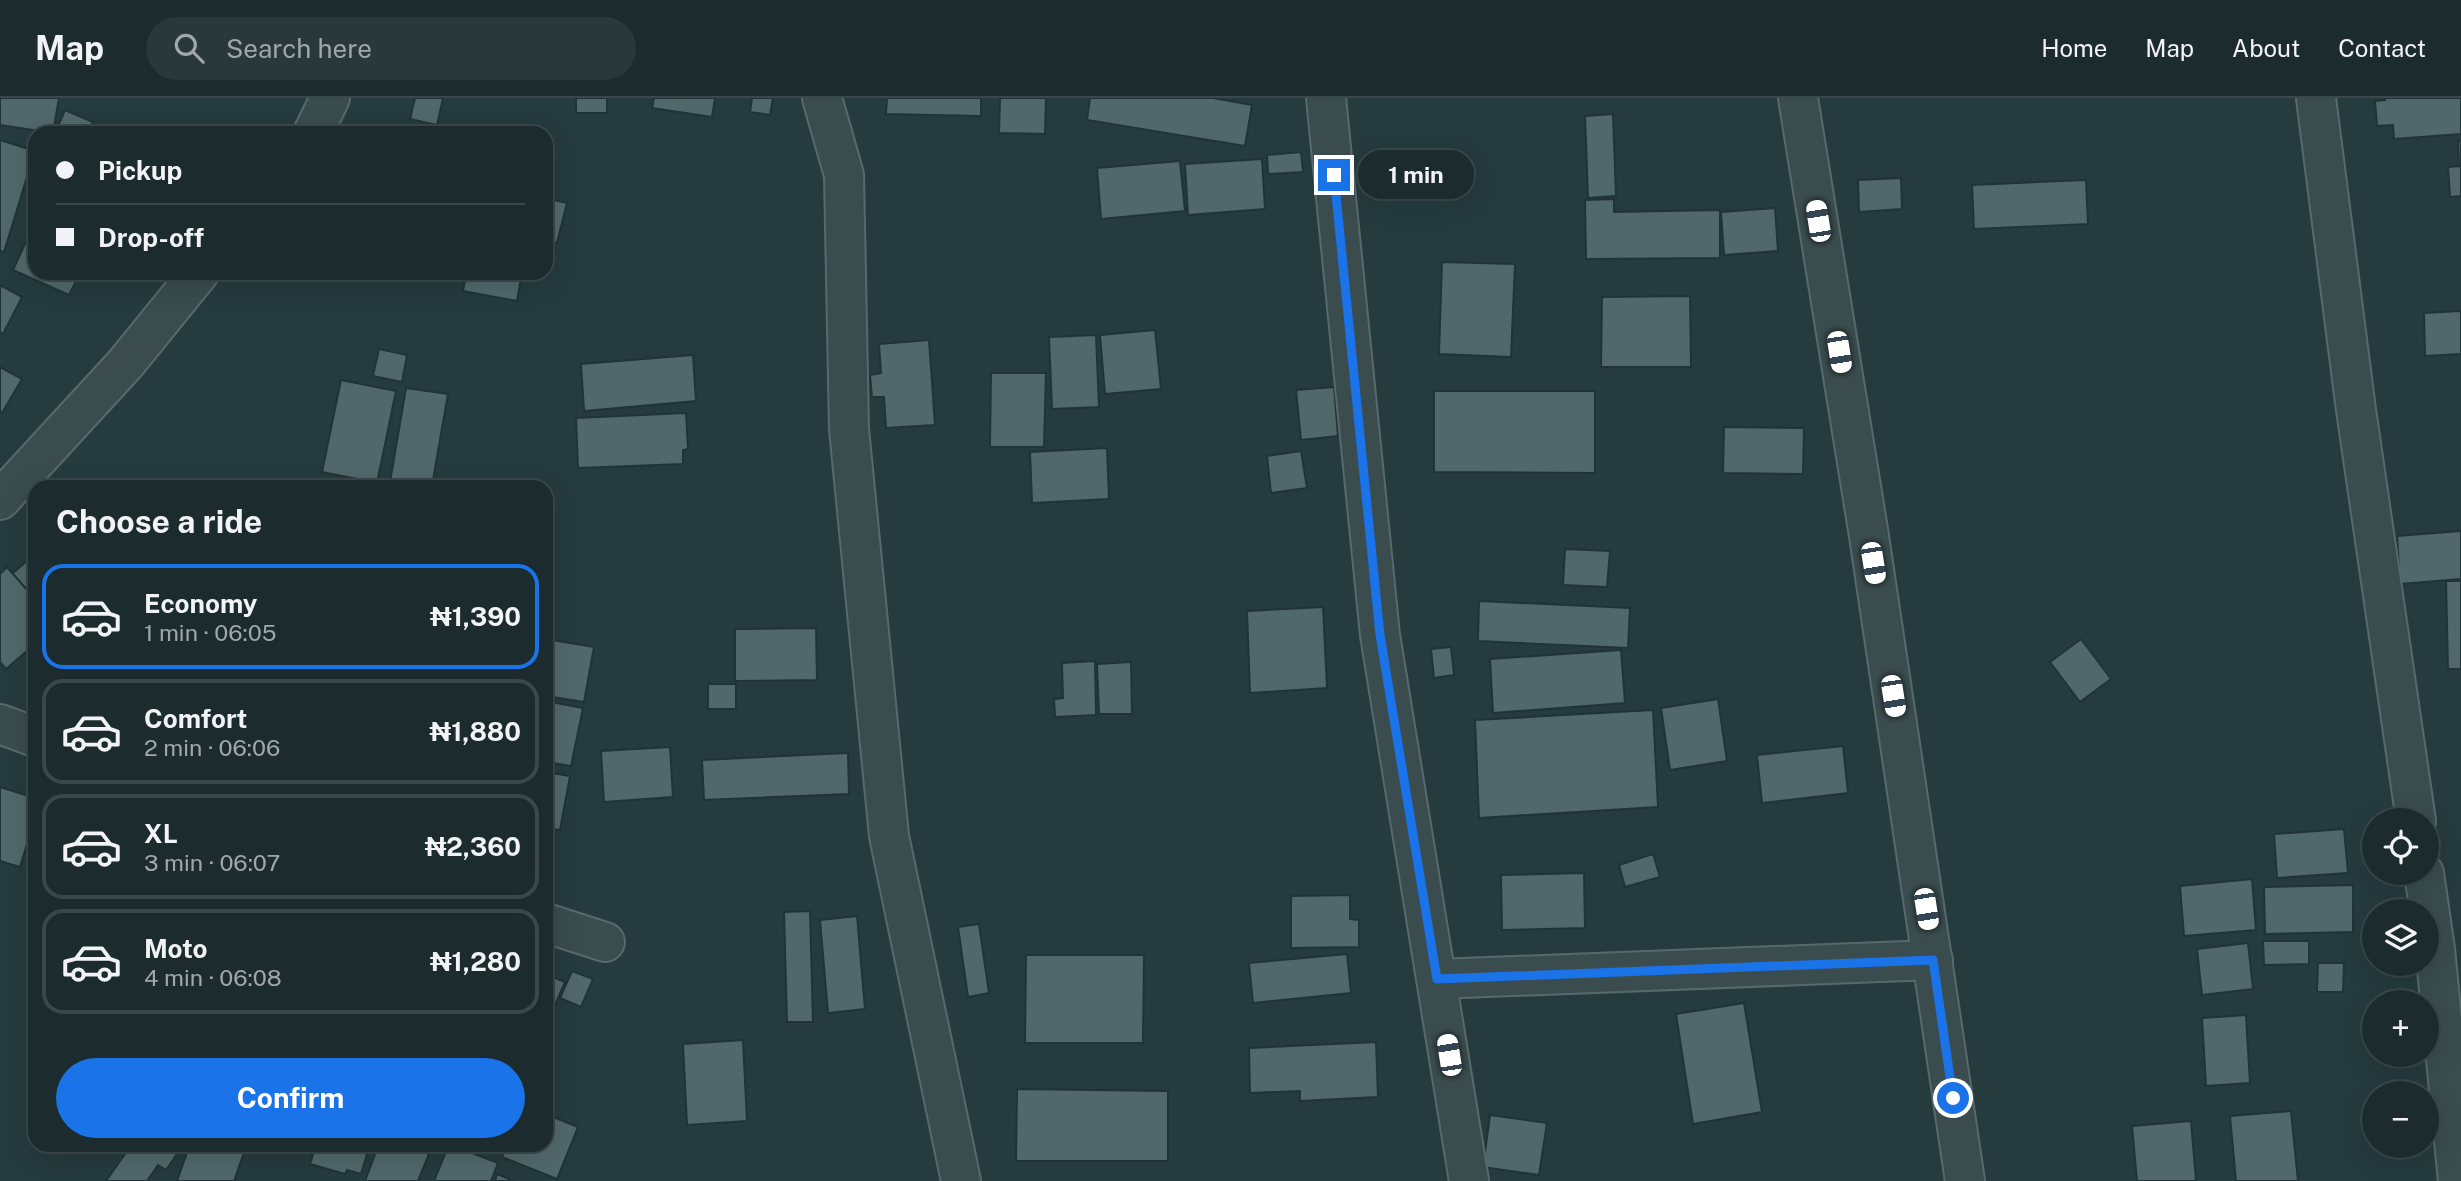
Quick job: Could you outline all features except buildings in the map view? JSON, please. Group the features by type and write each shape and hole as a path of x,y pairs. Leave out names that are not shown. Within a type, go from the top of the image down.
{"street":[{"path":"316,126 330,98"},
{"path":"822,98 844,175 849,429 889,836 961,1181"},
{"path":"1326,98 1380,635 1469,1181"},
{"path":"1798,98 1869,537 1965,1181"},
{"path":"2316,98 2356,410 2414,808"},
{"path":"0,500 126,363 193,280"},
{"path":"0,723 28,734"},
{"path":"2426,885 2435,949 2458,1181"},
{"path":"553,925 605,942"},
{"path":"1437,979 1933,960"}],"route":[{"path":"1334,175 1380,635 1437,979 1728,970 1933,960 1953,1098"}]}
